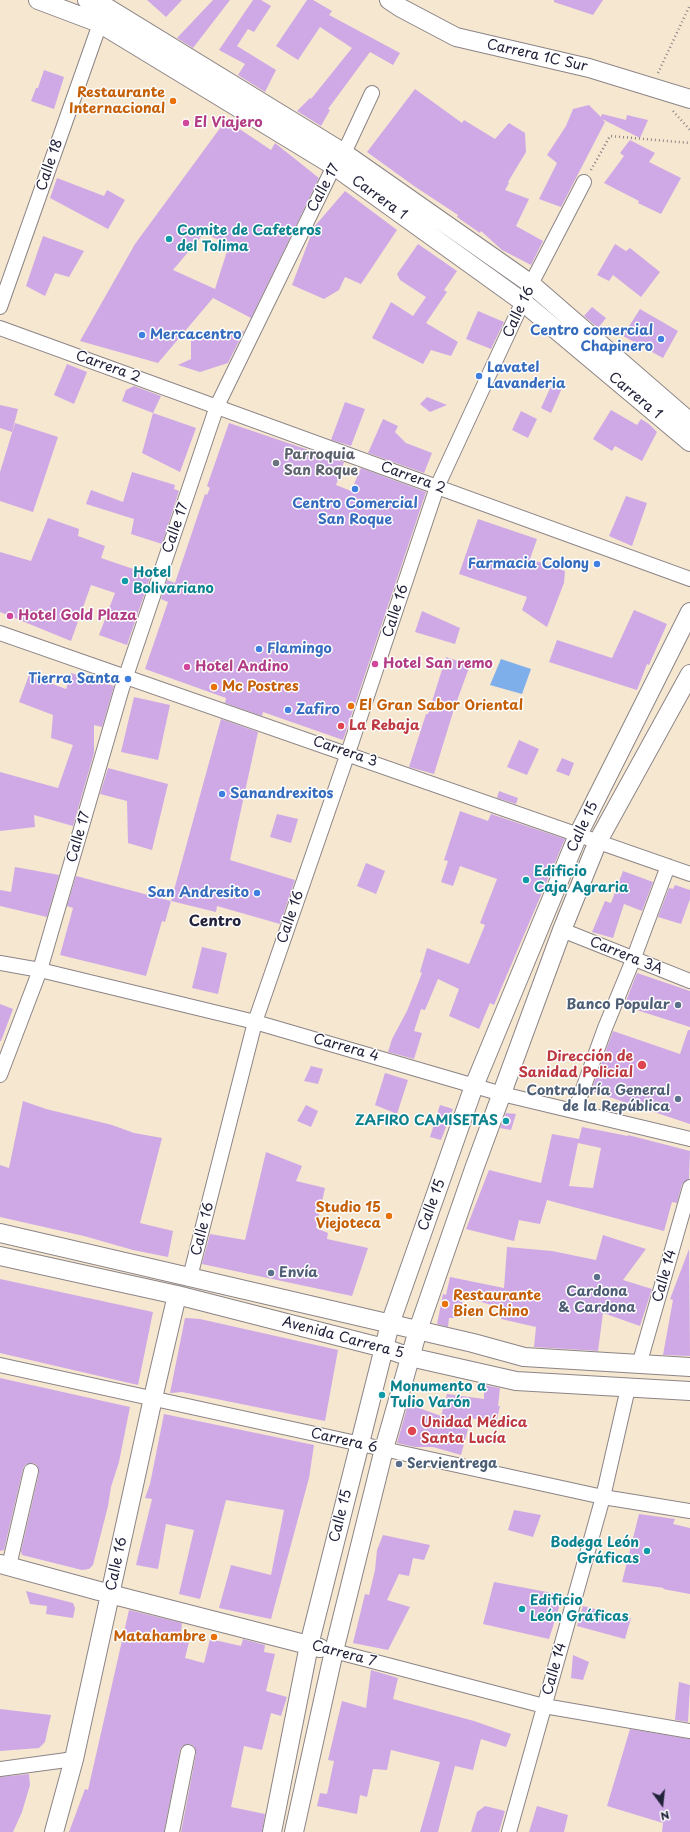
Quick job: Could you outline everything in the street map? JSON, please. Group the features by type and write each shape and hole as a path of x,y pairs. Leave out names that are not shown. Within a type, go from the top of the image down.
{"main road":[{"name":"Carrera 1","path":"38,0 105,10 531,284 690,422"},
{"name":"Carrera 1","path":"87,0 323,140 339,160 524,302 690,442"},
{"name":"Carrera 1C Sur","path":"389,0 456,37 589,68 690,99"},
{"name":"Calle 15","path":"272,1832 310,1645 358,1444 390,1324 474,1086 578,835 690,612"},
{"name":"Calle 15","path":"294,1832 334,1651 384,1449 418,1330 474,1169 562,930 598,841 690,674"},
{"name":"Avenida Carrera 5","path":"0,1233 418,1330 524,1357 639,1366 690,1367"},
{"name":"Avenida Carrera 5","path":"0,1256 177,1294 410,1356 516,1381 690,1391"},
{"name":"Calle 16","path":"54,1832 74,1760 177,1294"},
{"name":"Carrera 7","path":"4,1565 110,1594 334,1651"}],"street":[{"name":"Calle 18","path":"0,307 105,10"},
{"name":"Calle 17","path":"0,1075 40,970 122,688 217,406 372,93"},
{"name":"Calle 16","path":"190,1277 255,1022 348,753 437,487 524,302 531,284 584,182"},
{"name":"Carrera 2","path":"0,328 690,579"},
{"name":"Carrera 3","path":"0,633 348,753 578,835 689,872"},
{"path":"576,1111 605,1028 633,960 668,866"},
{"name":"Carrera 3A","path":"562,930 690,982"},
{"name":"Carrera 4","path":"0,963 40,970 255,1022 502,1094 690,1139"},
{"name":"Calle 14","path":"639,1366 690,1187"},
{"name":"Carrera 6","path":"0,1365 603,1497 690,1511"},
{"name":"Calle 14","path":"509,1832 603,1497 628,1388"},
{"path":"4,1565 31,1471"},
{"name":"Carrera 7","path":"334,1651 544,1706 690,1731"},
{"path":"172,1832 188,1752"},
{"path":"0,1769 74,1760"}],"path":[{"path":"652,87 690,4"},
{"path":"584,182 610,136 690,143"}],"water":[{"path":"501,659 531,669 522,694 490,685"}],"building":[{"path":"147,0 182,0 166,17"},
{"path":"213,0 230,0 193,48 177,38"},
{"path":"253,0 261,0 271,6 254,32 248,29 237,46 276,70 265,92 238,75 245,64 219,50"},
{"path":"307,0 313,0 332,11 329,15 400,53 393,65 370,52 328,109 330,110 321,126 297,111 310,98 311,99 352,48 320,27 298,60 276,46"},
{"path":"554,0 603,0 593,15 554,2"},
{"path":"44,70 64,77 54,109 31,101 36,88 38,88"},
{"path":"415,89 462,123 464,120 495,139 509,123 525,133 526,152 508,182 509,183 505,190 529,199 516,226 543,241 531,265 502,250 481,231 480,233 457,217 458,215 414,186 367,152"},
{"path":"589,105 601,117 602,114 626,120 627,115 648,120 640,138 602,119 605,122 561,207 539,199 557,163 547,155 566,126 573,109"},
{"name":"Comite de Cafeteros del Tolima","path":"226,120 271,150 275,143 319,178 251,318 213,298 158,363 80,341 135,244","holes":["204,233 229,245 215,289 173,270"]},
{"path":"630,140 655,153 649,162 681,178 661,214 638,203 639,201 604,183 624,156 620,153"},
{"path":"57,178 104,196 107,190 125,200 108,229 50,198"},
{"path":"345,191 397,230 361,284 345,277 339,290 324,299 292,285 314,227"},
{"path":"43,236 84,251 69,277 55,273 45,296 26,286"},
{"path":"418,244 457,271 444,290 447,292 426,323 458,342 451,356 431,350 423,364 372,338 391,302 413,316 426,297 400,280 397,274"},
{"path":"615,244 626,251 630,248 660,272 641,297 613,275 609,281 597,275"},
{"path":"592,307 606,318 598,328 584,316"},
{"path":"640,309 678,331 663,358 623,336"},
{"path":"478,311 504,322 491,349 466,339"},
{"path":"222,330 233,332 244,331 228,363 200,372 178,365 191,359 191,341"},
{"path":"67,364 87,372 74,404 54,395"},
{"path":"552,384 562,388 551,413 541,408"},
{"path":"134,386 161,396 153,413 122,401 126,390"},
{"path":"427,397 447,405 430,412 420,404"},
{"path":"345,402 365,409 351,446 331,440"},
{"path":"0,405 18,409 12,432 0,428"},
{"path":"611,410 637,425 641,419 657,432 642,461 615,446 612,451 593,439"},
{"path":"521,411 537,419 528,438 512,430"},
{"path":"153,413 196,428 180,472 142,453"},
{"path":"383,419 398,426 395,432 406,443 432,453 424,473 368,453"},
{"path":"15,423 58,437 33,512 0,501 0,472"},
{"path":"229,423 344,462 336,485 351,491 361,468 426,492 343,740 263,712 262,716 225,703 226,698 145,669 168,602 161,599 167,580 175,583 205,494 207,495 210,488 207,486"},
{"path":"132,472 175,485 174,489 179,491 162,544 131,534 134,519 86,504 91,490 123,502"},
{"path":"626,496 647,503 632,546 609,536"},
{"path":"48,518 79,529 78,536 105,546 101,558 151,575 127,645 99,635 115,593 91,585 71,641 0,612 0,552 31,561"},
{"path":"478,519 537,539 530,559 565,571 564,583 547,627 522,610 527,597 459,574"},
{"path":"634,610 667,624 649,665 647,664 637,690 549,662 557,640 612,658"},
{"path":"422,611 460,628 455,644 415,632"},
{"path":"446,657 470,665 454,709 434,774 409,767"},
{"path":"71,673 114,686 102,727 94,725 94,753 73,826 34,815 35,827 0,831 0,772 58,788 73,745 51,738 53,715 19,702 29,675 66,689"},
{"path":"134,697 170,705 158,760 121,752"},
{"name":"Sanandrexitos","path":"221,719 258,732 230,860 295,880 280,924 217,906 216,912 171,901"},
{"path":"519,740 539,749 527,775 507,767"},
{"path":"562,758 574,763 569,776 556,771"},
{"path":"108,768 168,784 152,850 128,843 127,801 100,794"},
{"path":"499,791 518,798 516,804 497,798"},
{"path":"460,811 488,821 491,814 565,839 494,1005 490,1003 479,1029 449,1016 459,989 438,979 425,1010 421,1009 414,1031 422,1033 414,1059 388,1052 392,1039 407,1011 422,973 420,972 427,948 469,964 485,925 480,923 497,879 460,866 453,886 441,882 448,861 444,860"},
{"path":"277,814 298,819 291,843 270,837"},
{"path":"366,863 385,871 376,894 357,886"},
{"path":"15,867 59,875 47,917 0,906 0,890 11,892"},
{"path":"623,871 653,882 642,911 624,904 613,938 592,932 605,901 611,903"},
{"path":"76,876 171,901 165,922 162,921 146,976 60,955 73,908 67,906"},
{"path":"675,885 690,890 690,899 681,924 658,917 669,888 673,889"},
{"path":"202,947 227,953 218,994 192,988"},
{"path":"637,973 690,991 690,1027 624,1006"},
{"path":"0,1004 13,1009 1,1041 0,1041"},
{"name":"Dirección de Sanidad Policial","path":"688,1030 690,1030 690,1124 591,1091 613,1031 680,1054"},
{"path":"311,1066 323,1069 318,1084 304,1081"},
{"path":"385,1073 408,1080 397,1114 375,1105"},
{"path":"23,1101 46,1109 112,1125 134,1133 162,1138 140,1223 173,1231 168,1257 133,1250 84,1236 0,1217 0,1165 9,1168"},
{"path":"306,1105 318,1111 311,1127 297,1121"},
{"path":"440,1105 453,1109 441,1140 430,1137"},
{"name":"ZAFIRO CAMISETAS","path":"506,1113 516,1114 511,1130 500,1128"},
{"path":"582,1127 628,1135 690,1151 689,1179 682,1184 677,1203 672,1202 664,1231 547,1200 540,1224 519,1220 514,1241 466,1229 489,1170 541,1183 552,1134 579,1139","holes":["578,1143 601,1148 593,1188 569,1186"]},
{"path":"266,1152 302,1166 296,1181 325,1188 316,1228 328,1233 327,1239 368,1248 352,1296 202,1264 210,1234 245,1240"},
{"path":"603,1235 646,1249 623,1280 652,1289 640,1326 603,1313 598,1351 534,1347 536,1327 501,1319 502,1308 464,1297 458,1318 449,1318 448,1327 437,1324 443,1294 446,1295 450,1277 504,1288 507,1247 552,1251 596,1260"},
{"path":"689,1249 690,1356 663,1355 673,1300 670,1299"},
{"path":"0,1279 153,1312 138,1385 0,1353"},
{"path":"185,1318 200,1319 338,1350 325,1421 182,1392 170,1393"},
{"path":"0,1378 130,1407 108,1506 93,1565 89,1569 82,1570 22,1555 21,1551 39,1473 37,1465 33,1463 25,1465 23,1469 4,1550 0,1551"},
{"path":"484,1385 500,1388 498,1406 500,1406 496,1424 471,1418 461,1455 433,1447 415,1447 397,1443 408,1404 441,1416 447,1394 484,1399"},
{"path":"164,1414 314,1445 309,1478 271,1619 219,1608 231,1565 271,1575 284,1510 226,1500 200,1599 179,1594 194,1530 166,1524 158,1569 136,1565 152,1499 145,1498 150,1484"},
{"path":"514,1510 541,1515 533,1537 508,1530"},
{"path":"639,1514 675,1519 673,1524 690,1528 690,1594 663,1589 664,1588 622,1582"},
{"path":"383,1535 430,1545 424,1560 413,1558 409,1576 399,1574 387,1600 410,1607 388,1650 353,1643 365,1594 369,1595 375,1570 377,1550"},
{"name":"Edificio León Gráficas","path":"494,1582 563,1595 549,1639 483,1624"},
{"path":"26,1591 73,1603 75,1608 73,1618 46,1614 47,1606 30,1604"},
{"path":"583,1606 631,1618 625,1639 577,1626"},
{"path":"129,1610 182,1623 181,1632 191,1634 185,1658 204,1663 210,1639 241,1646 243,1639 265,1645 264,1652 275,1654 266,1691 287,1697 281,1716 271,1713 262,1750 244,1746 231,1807 265,1814 262,1832 181,1832 196,1754 194,1746 189,1744 182,1746 180,1750 164,1832 69,1832 85,1789 88,1790"},
{"path":"573,1655 589,1662 583,1680 571,1678"},
{"path":"371,1670 398,1678 393,1699 474,1721 511,1734 506,1747 481,1739 473,1770 455,1766 438,1832 420,1832 440,1762 391,1750 387,1770 373,1769 367,1797 360,1795 357,1814 317,1806 320,1793 327,1794 334,1761 328,1760 342,1701 366,1708"},
{"path":"679,1682 690,1685 688,1722 675,1720"},
{"path":"0,1709 51,1715 45,1742 39,1748 0,1751"},
{"path":"630,1729 690,1739 690,1832 662,1832 663,1823 607,1806"},
{"path":"29,1774 30,1785 22,1812 13,1832 0,1832 0,1777"},
{"path":"485,1806 505,1811 499,1832 471,1832 477,1812"},
{"path":"537,1806 568,1815 564,1832 529,1832"}],"place":[{"name":"Restaurante Internacional","path":"173,101"},
{"name":"El Viajero","path":"186,123"},
{"name":"Comite de Cafeteros del Tolima","path":"169,239"},
{"name":"Mercacentro","path":"142,335"},
{"name":"Centro comercial Chapinero","path":"661,339"},
{"name":"Lavatel Lavanderia","path":"479,376"},
{"name":"Parroquia San Roque","path":"276,463"},
{"name":"Centro Comercial San Roque","path":"355,489"},
{"name":"Farmacia Colony","path":"597,564"},
{"name":"Hotel Bolivariano","path":"125,581"},
{"name":"Hotel Gold Plaza","path":"10,616"},
{"name":"Flamingo","path":"259,649"},
{"name":"Hotel San remo","path":"375,664"},
{"name":"Hotel Andino","path":"187,667"},
{"name":"Tierra Santa","path":"128,679"},
{"name":"Mc Postres","path":"214,687"},
{"name":"El Gran Sabor Oriental","path":"351,706"},
{"name":"Zafiro","path":"288,710"},
{"name":"La Rebaja","path":"341,726"},
{"name":"Sanandrexitos","path":"222,794"},
{"name":"Edificio Caja Agraria","path":"526,880"},
{"name":"San Andresito","path":"257,893"},
{"name":"Banco Popular","path":"678,1005"},
{"name":"Dirección de Sanidad Policial","path":"642,1065"},
{"name":"Contraloría General de la República","path":"678,1099"},
{"name":"ZAFIRO CAMISETAS","path":"506,1121"},
{"name":"Studio 15 Viejoteca","path":"389,1216"},
{"name":"Envía","path":"271,1273"},
{"name":"Cardona & Cardona","path":"597,1277"},
{"name":"Restaurante Bien Chino","path":"445,1304"},
{"name":"Monumento a Tulio Varón","path":"382,1395"},
{"name":"Unidad Médica Santa Lucía","path":"412,1431"},
{"name":"Servientrega","path":"399,1464"},
{"name":"Bodega León Gráficas","path":"647,1551"},
{"name":"Edificio León Gráficas","path":"522,1609"},
{"name":"Matahambre","path":"214,1637"}],"district":[{"name":"Centro","path":"215,922"}]}
